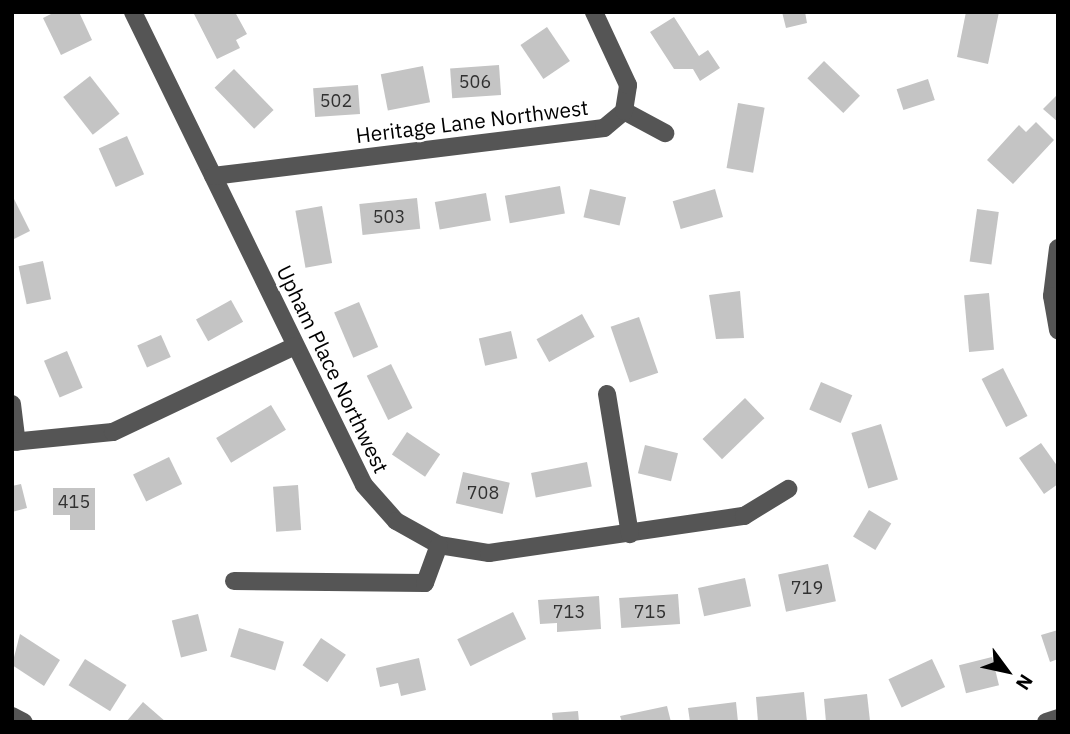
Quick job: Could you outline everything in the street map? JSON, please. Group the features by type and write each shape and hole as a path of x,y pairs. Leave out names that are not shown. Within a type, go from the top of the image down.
{"street":[{"name":"Upham Place Northwest","path":"133,12 364,485 396,521 439,545 489,553 744,516 788,489"},
{"path":"594,12 628,85 624,110 665,133"},
{"name":"Heritage Lane Northwest","path":"213,176 604,128 624,110"},
{"path":"1058,248 1052,296 1058,330"},
{"path":"12,404 14,442 113,432 295,346"},
{"path":"607,394 629,534"},
{"path":"234,581 425,583 439,545"},
{"path":"12,716 24,722"},
{"path":"1046,722 1058,718"}],"building":[{"path":"55,12 79,12 92,40 61,55 43,18"},
{"path":"193,12 235,12 247,34 236,40 240,48 217,59"},
{"path":"782,12 805,12 807,23 786,28"},
{"path":"966,12 999,12 988,64 957,57"},
{"path":"674,17 699,56 708,50 720,68 700,81 693,69 674,69 650,32"},
{"path":"547,27 570,61 543,79 520,45"},
{"path":"824,61 860,96 843,113 807,78"},
{"path":"499,65 501,95 452,98 450,68"},
{"path":"423,66 430,102 388,111 381,74"},
{"path":"234,69 274,110 254,129 215,88"},
{"path":"90,76 120,114 93,135 63,97"},
{"path":"928,79 935,100 903,110 897,89"},
{"path":"358,85 360,114 315,117 313,88"},
{"path":"1058,94 1058,122 1043,109"},
{"path":"738,103 765,108 753,173 727,168"},
{"path":"1036,122 1054,140 1013,184 987,160 1019,125 1026,132"},
{"path":"127,136 144,174 116,187 99,149"},
{"path":"560,186 565,214 510,223 505,196"},
{"path":"590,189 626,197 620,226 583,217"},
{"path":"715,189 723,217 681,229 673,201"},
{"path":"486,193 491,221 440,230 435,202"},
{"path":"12,195 30,231 12,240"},
{"path":"417,198 420,229 363,235 359,204"},
{"path":"322,206 332,263 305,268 295,211"},
{"path":"977,209 999,212 991,265 970,261"},
{"path":"43,261 51,299 27,304 19,266"},
{"path":"740,291 744,338 716,339 709,295"},
{"path":"989,293 994,350 969,352 964,295"},
{"path":"231,300 243,322 208,341 196,319"},
{"path":"359,302 378,347 353,358 334,313"},
{"path":"582,314 595,337 549,362 537,339"},
{"path":"639,317 658,373 630,383 611,327"},
{"path":"511,331 517,358 485,366 479,338"},
{"path":"161,335 171,357 147,368 137,346"},
{"path":"67,351 83,388 60,398 44,361"},
{"path":"391,364 412,408 388,420 367,376"},
{"path":"1003,368 1028,416 1006,427 982,379"},
{"path":"821,382 852,395 841,423 809,410"},
{"path":"745,398 764,418 722,459 703,439"},
{"path":"271,405 286,430 231,463 216,438"},
{"path":"881,424 898,479 868,489 851,433"},
{"path":"407,432 440,454 425,477 392,454"},
{"path":"1041,443 1058,467 1058,484 1044,494 1019,458"},
{"path":"645,445 678,453 671,481 638,473"},
{"path":"169,457 182,484 146,501 133,475"},
{"path":"587,462 592,487 536,497 531,473"},
{"path":"463,472 510,483 503,514 456,503"},
{"path":"21,484 27,508 12,512 12,486"},
{"path":"298,485 301,530 276,532 273,487"},
{"path":"53,488 95,488 95,530 70,530 70,515 53,515"},
{"path":"869,510 891,523 875,550 853,537"},
{"path":"828,564 836,601 786,612 778,575"},
{"path":"745,578 751,606 704,616 698,588"},
{"path":"678,594 680,624 621,628 619,598"},
{"path":"599,596 601,629 557,632 557,623 540,624 538,600"},
{"path":"513,612 526,639 470,666 457,639"},
{"path":"198,614 207,651 181,657 172,621"},
{"path":"239,628 284,642 275,670 230,657"},
{"path":"1058,630 1058,659 1050,662 1041,635"},
{"path":"20,634 60,660 44,686 12,665"},
{"path":"321,638 346,655 327,682 303,665"},
{"path":"992,657 999,685 966,693 959,665"},
{"path":"419,658 426,690 401,696 398,683 380,687 376,668"},
{"path":"85,659 127,685 110,711 69,685"},
{"path":"932,659 945,687 902,707 888,679"},
{"path":"804,692 807,722 758,722 756,697"},
{"path":"867,694 870,721 826,722 824,699"},
{"path":"143,702 166,722 126,722"},
{"path":"736,702 738,722 690,722 688,708"},
{"path":"667,706 671,722 622,722 620,716"},
{"path":"578,711 579,722 553,722 552,713"}]}
